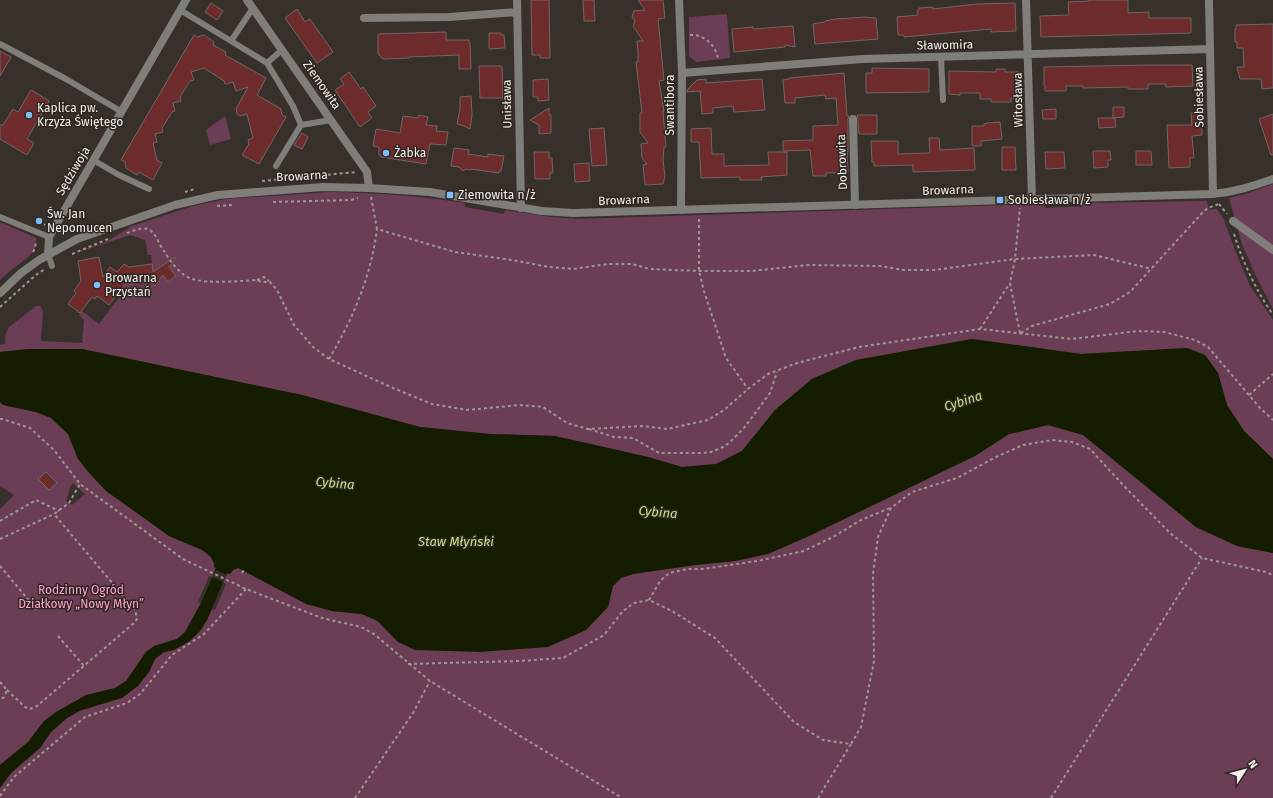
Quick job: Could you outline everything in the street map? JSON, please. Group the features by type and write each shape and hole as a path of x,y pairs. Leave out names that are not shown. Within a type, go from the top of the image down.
{"street":[{"name":"Sędziwoja","path":"48,254 49,237 186,0"},
{"name":"Ziemowita","path":"246,0 367,172 369,191"},
{"name":"Unisława","path":"517,0 521,208"},
{"name":"Swantibora","path":"680,0 682,74 681,210"},
{"name":"Witosława","path":"1026,0 1029,54 1032,199"},
{"name":"Sobiesława","path":"1209,0 1213,194"},
{"path":"364,18 449,17 517,12"},
{"name":"Sławomira","path":"682,74 838,60 1210,49"},
{"name":"Dobrowita","path":"853,119 855,205"},
{"name":"Browarna","path":"0,293 21,273 48,254 77,239 175,205 204,197 251,192 323,187 369,191 430,192 521,208 549,212 573,213 1213,194 1243,190 1273,179"},
{"path":"1233,221 1273,250"}],"lane":[{"path":"231,41 253,8"},
{"path":"180,10 267,63 293,106 301,125"},
{"path":"0,44 66,79 122,112"},
{"path":"267,63 282,50"},
{"path":"941,57 943,100"},
{"path":"276,166 301,125 331,120"},
{"path":"93,160 119,175 149,189"},
{"path":"0,217 49,237"},
{"path":"48,254 52,265"}],"path":[{"path":"689,36 697,36 708,41 716,50 718,60"},
{"path":"268,202 351,200 369,191 377,229 375,243 360,299 344,332 328,359"},
{"path":"1213,194 1233,221 1233,231 1248,272 1273,314"},
{"path":"980,329 1010,283 1015,259 1021,200"},
{"path":"215,206 237,204"},
{"path":"1020,333 1032,326 1110,304 1130,292 1203,212 1208,208 1219,204"},
{"path":"699,210 699,271 704,291 726,358 748,389"},
{"path":"39,221 47,226"},
{"path":"124,234 142,229 149,225"},
{"path":"142,229 148,229 153,232 164,252 175,266 192,279 218,281 257,280 262,282 270,282"},
{"path":"377,229 455,252 549,267 573,269 608,264 632,264 650,270 699,271 752,271 808,265 880,266 904,270 934,270 1015,259 1094,254 1152,269"},
{"path":"70,255 111,238"},
{"path":"0,307 36,275 52,265"},
{"path":"257,280 264,277 270,282 277,290 294,325 313,347 328,359 393,388 432,404 467,410 520,405 543,407 567,423 614,437 633,438 659,453 701,453 711,452 723,448 730,443 744,428 770,393 777,371"},
{"path":"1010,283 1020,333"},
{"path":"588,429 643,426 667,429 708,420 724,410 768,374 797,364 859,347 980,329 1072,339 1138,331 1164,332 1195,340 1208,347 1249,396 1273,420"},
{"path":"1249,396 1273,374"},
{"path":"0,419 30,428 54,450 80,484 183,559 246,589 322,618 361,627 374,634 430,681 622,798"},
{"path":"648,600 660,581 669,573 688,569 703,569 757,561 804,551 833,537 861,520 891,508 912,492 957,478 994,458 1023,445 1052,440 1072,442 1090,449 1170,533 1202,558 1266,572 1273,575"},
{"path":"0,538 59,511 69,503 80,484"},
{"path":"0,521 36,500 59,511"},
{"path":"818,798 861,727 874,662 873,574 878,537 891,508"},
{"path":"0,682 25,707 30,709 37,706 137,619 135,610 54,514"},
{"path":"1051,798 1202,558"},
{"path":"0,566 36,610"},
{"path":"0,796 14,777 85,717 127,703 140,694 172,655 204,634 246,589"},
{"path":"408,664 519,661 563,658 604,635 623,610 634,603 648,600 672,611 716,638 794,722 823,740 851,744"},
{"path":"58,636 84,666"},
{"path":"355,798 413,713 430,681"},
{"path":"0,700 4,697 8,690"}],"green space":[{"path":"727,14 730,58 696,62 689,56 689,17"},
{"path":"225,116 231,139 210,145 206,130"},
{"path":"1273,184 1273,309 1242,244 1229,198 1246,194"},
{"path":"331,192 431,198 465,203 465,207 504,214 505,210 551,217 578,219 1044,204 1045,208 1082,206 1082,203 1207,201 1209,210 1217,209 1223,218 1250,286 1273,320 1273,459 1244,431 1227,405 1218,373 1205,355 1187,348 1081,354 972,339 856,360 812,379 775,410 742,451 717,464 682,467 648,457 555,436 490,434 420,427 302,395 82,349 28,349 0,352 0,345 5,344 5,336 9,327 36,306 40,306 43,311 41,341 82,343 84,320 79,315 82,311 99,324 121,295 114,289 122,284 148,280 155,286 161,278 153,273 151,255 148,255 145,240 130,235 82,251 78,251 104,243 129,227 193,206 226,199"},
{"path":"0,222 36,238 36,246 29,256 0,280"},
{"name":"Rodzinny Ogród Działkowy „Nowy Młyn”","path":"0,402 3,405 36,412 51,418 68,434 78,459 169,536 202,550 211,557 216,568 212,577 209,576 198,602 201,603 185,632 177,639 154,646 146,652 126,681 115,688 86,695 44,721 28,742 0,765 0,509 14,495 0,486","holes":["73,483 85,494 72,505 66,501"]},
{"path":"1048,425 1083,435 1196,527 1237,546 1273,553 1273,798 0,798 0,788 11,773 40,748 51,732 67,718 149,672 155,659 164,652 174,650 207,620 212,609 215,610 226,584 223,582 225,578 233,569 236,568 244,570 332,611 362,614 377,621 398,642 608,607 613,586 621,578 633,574 735,561 768,554 809,536 975,456 1009,434"}],"water":[{"name":"Staw Młyński","path":"972,339 1081,354 1187,348 1205,355 1218,373 1227,405 1244,431 1273,459 1273,553 1237,546 1196,527 1083,435 1048,425 1009,434 975,456 809,536 768,554 735,561 633,574 621,578 613,586 608,607 586,630 548,647 480,652 415,650 398,642 378,621 362,614 332,611 306,604 238,568 233,570 230,574 227,573 207,620 201,630 190,641 174,650 164,652 155,659 149,672 138,686 122,698 79,711 67,718 51,732 40,748 11,773 0,788 0,765 28,742 44,721 56,712 86,695 115,688 126,681 146,652 154,646 177,639 185,632 201,603 216,568 214,567 211,557 202,550 169,536 106,491 78,459 68,434 51,418 36,412 3,405 0,402 0,352 28,349 82,349 302,395 420,427 490,434 555,436 648,457 682,467 716,464 742,451 775,410 812,379 856,360"}],"pier":[{"path":"216,570 227,575 223,582 212,577"}],"building":[{"path":"531,0 549,0 550,58 540,58 540,55 532,55"},
{"path":"583,0 594,0 595,21 584,21"},
{"path":"638,0 663,0 665,18 658,19 664,80 659,81 664,111 666,147 664,147 663,160 665,176 663,184 645,185 643,165 647,164 642,158 641,144 648,143 640,132 640,113 642,113 636,62 638,62 637,41 643,41 633,26 635,21 632,17 634,11 645,10"},
{"path":"1090,0 1128,0 1128,13 1149,12 1149,18 1191,18 1191,33 1041,37 1040,16 1069,15 1068,2"},
{"path":"211,3 223,11 217,20 205,12"},
{"path":"1015,3 1016,31 991,32 991,29 904,37 904,35 898,35 897,17 918,15 917,11 919,8 933,7 933,9 977,4"},
{"path":"297,9 305,22 310,19 333,52 317,63 285,18"},
{"path":"865,17 876,18 878,39 815,44 813,24 835,19"},
{"path":"1273,24 1273,88 1262,89 1261,79 1240,79 1237,67 1244,67 1243,48 1237,48 1237,42 1235,42 1235,29 1236,25"},
{"path":"793,26 795,47 785,45 785,47 734,52 732,29"},
{"path":"446,32 446,40 469,40 471,69 459,69 459,55 383,59 378,54 378,34"},
{"path":"489,33 501,33 501,35 504,35 505,48 489,49"},
{"path":"194,35 197,37 204,35 214,42 213,45 226,52 225,55 266,78 257,95 281,109 282,115 286,117 259,164 242,155 249,144 248,140 253,138 247,114 240,116 237,114 236,109 248,87 236,91 233,82 225,84 224,81 204,68 191,72 194,80 190,81 180,97 181,101 173,103 175,111 172,112 162,128 163,132 155,134 157,142 153,143 157,160 162,163 153,180 139,172 137,175 126,168 125,162 121,160"},
{"path":"0,51 11,57 0,76"},
{"path":"1192,65 1193,86 1166,87 1166,84 1148,84 1148,89 1128,89 1128,87 1083,88 1083,86 1066,86 1066,91 1045,91 1044,67"},
{"path":"479,66 502,66 503,98 480,98"},
{"path":"872,68 929,69 929,92 866,93 866,73 872,73"},
{"path":"996,69 1005,69 1005,72 1018,72 1017,98 1011,98 1011,102 991,102 991,99 980,99 980,93 960,93 960,95 949,94 949,71 996,72"},
{"path":"349,72 361,89 363,87 376,106 368,112 372,118 360,127 335,90 344,84 340,79"},
{"path":"844,73 847,116 849,116 847,152 848,172 826,173 826,176 813,176 810,150 783,151 783,141 813,140 813,126 838,125 836,98 826,99 825,95 795,98 795,103 785,103 783,80 789,78"},
{"path":"548,79 549,100 538,101 538,97 533,97 533,80"},
{"path":"706,79 706,83 762,79 765,110 734,112 733,106 713,108 713,113 702,114 700,91 687,92 687,90 697,80"},
{"path":"31,90 49,101 27,139 34,143 27,155 0,139 0,125 3,125 13,109 18,112"},
{"path":"471,96 472,115 470,129 457,124 460,109 460,97"},
{"path":"1113,107 1124,107 1124,117 1113,118"},
{"path":"549,108 549,115 551,115 551,133 539,134 539,125 530,120"},
{"path":"1056,109 1056,119 1043,119 1042,110"},
{"path":"1201,112 1202,135 1192,136 1194,158 1190,158 1190,167 1169,168 1167,125 1192,125 1191,113"},
{"path":"1273,114 1273,155 1271,155 1259,119"},
{"path":"419,115 428,117 426,125 437,126 436,131 448,132 446,145 430,144 426,164 381,157 379,154 379,147 373,146 376,129 400,133 403,116 418,118"},
{"path":"857,115 877,115 877,134 859,134"},
{"path":"1098,118 1115,118 1116,127 1099,128"},
{"path":"1000,122 1002,139 981,141 981,146 972,146 972,126 984,126 984,124 987,123"},
{"path":"604,128 607,165 592,166 589,129"},
{"path":"711,128 712,154 724,154 724,166 769,165 768,152 787,152 787,175 761,177 762,180 740,180 740,177 701,178 699,142 691,142 691,129"},
{"path":"302,133 308,137 302,149 294,145"},
{"path":"929,138 939,138 940,150 974,148 975,170 913,172 913,165 874,166 874,162 872,162 871,141 898,141 898,154 930,153"},
{"path":"1002,147 1015,147 1016,170 1002,170"},
{"path":"454,148 469,150 468,154 488,157 488,154 504,156 501,171 499,171 499,173 466,169 463,171 459,167 451,166"},
{"path":"1093,151 1110,151 1111,160 1108,160 1108,167 1094,168"},
{"path":"1136,151 1151,151 1152,165 1136,165"},
{"path":"534,152 549,152 549,158 552,158 553,173 550,173 550,179 535,179"},
{"path":"1045,152 1064,152 1065,168 1046,169"},
{"path":"589,163 590,181 575,182 574,164"},
{"name":"Browarna Przystań","path":"99,257 103,277 110,267 117,272 124,264 129,267 152,264 153,272 175,257 176,258 169,267 176,276 168,282 163,275 155,286 148,280 125,284 109,305 97,296 95,299 92,297 80,313 68,304 76,293 74,291 81,281 78,261"},
{"path":"46,472 57,483 49,490 38,479"}],"place":[{"name":"Kaplica pw. Krzyża Świętego","path":"29,115"},
{"name":"Żabka","path":"386,153"},
{"name":"Ziemowita n/ż","path":"450,195"},
{"name":"Sobiesława n/ż","path":"1000,200"},
{"name":"Św. Jan Nepomucen","path":"39,221"},
{"name":"Browarna Przystań","path":"97,285"}],"water label":[{"name":"Cybina","path":"963,401"},
{"name":"Cybina","path":"335,483"},
{"name":"Cybina","path":"658,512"}]}
